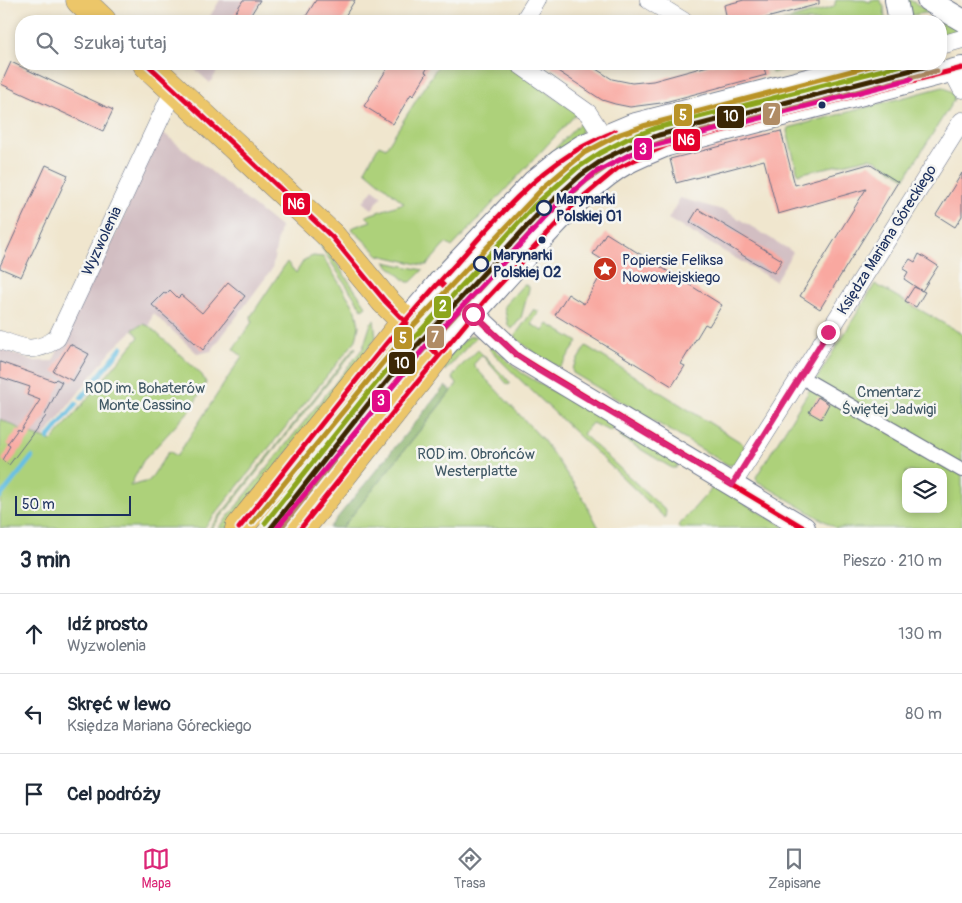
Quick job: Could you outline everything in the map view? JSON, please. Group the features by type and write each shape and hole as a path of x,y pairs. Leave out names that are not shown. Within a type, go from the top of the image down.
{"main road":[{"path":"80,0 96,15"},
{"path":"153,70 332,237 405,322 438,354 301,528"},
{"path":"239,528 405,322"}],"street":[{"path":"528,15 537,0"},
{"path":"648,0 673,15"},
{"path":"896,0 899,15"},
{"path":"928,0 962,20"},
{"path":"947,43 962,39"},
{"path":"527,70 588,113 603,136 619,167"},
{"path":"405,322 439,282 534,181 559,160 582,146 632,125 847,70"},
{"path":"438,354 563,216 619,167 667,146 959,76"},
{"name":"Wyzwolenia","path":"0,340 19,347 32,349 41,348 57,338 174,89"},
{"name":"Księdza Mariana Góreckiego","path":"732,485 962,121"},
{"path":"439,282 518,356 804,528"},
{"path":"811,383 962,470"}],"shaded area":[{"path":"220,0 262,0 253,15 211,15"},
{"path":"196,70 218,70 210,83"},
{"path":"161,131 280,227 272,269 211,351 198,354 153,313 149,326 143,324 137,326 111,351 43,438 0,419 0,348 33,361 53,361 97,264 106,255 122,222 134,190"},
{"path":"373,189 382,196 372,209 363,202"},
{"path":"680,198 726,211 793,252 775,281 668,219"}],"green space":[{"path":"836,0 864,0 870,2 871,0 880,0 884,7 885,15 805,15 834,7"},
{"path":"905,0 910,0 930,12 913,15 907,15"},
{"path":"947,22 959,29 958,33 947,36"},
{"path":"435,70 515,70 577,113 452,247 446,243 427,265 379,255 351,228 371,221 366,216 404,203 365,170 379,145 386,148"},
{"path":"771,70 783,70 772,73"},
{"path":"943,87 952,92 953,101 905,178 876,160 869,158 798,174 787,131 788,128"},
{"path":"581,122 581,133 575,142 539,165"},
{"path":"601,163 596,171 562,204 556,200 582,176"},
{"path":"313,235 317,235 366,306 362,309"},
{"name":"ROD im. Bohaterów Monte Cassino","path":"313,256 323,257 356,310 359,326 356,340 204,528 0,528 0,419 31,434 52,441 139,337 133,329 143,324 149,326 202,375 206,383 190,410 143,461 130,486 149,481 169,451 177,456 242,356 233,349 252,322 251,316 287,262 296,273 304,260"},
{"path":"385,262 423,270 411,282 407,282"},
{"path":"524,284 529,289 521,318 512,329 508,325 504,306"},
{"name":"Cmentarz Świętej Jadwigi","path":"875,284 962,334 962,528 836,528 757,481 756,477"},
{"path":"455,308 460,314 440,337 432,334"},
{"path":"534,309 539,312 531,324 543,331 548,324 578,342 561,366 558,367 538,356 514,337"},
{"path":"374,320 376,338 229,528 219,528 363,348 371,323"},
{"path":"477,336 445,371 446,362 452,352 468,337"},
{"path":"586,346 742,443 745,449 735,465 728,465 573,373 572,369"},
{"path":"355,347 212,528 210,528"},
{"path":"492,347 522,373 612,423 612,432 592,423 583,434 666,511 665,518 511,371 489,349"},
{"name":"ROD im. Obrońców Westerplatte","path":"478,350 511,383 508,385 482,355 473,365 544,441 582,496 599,528 342,528 457,384 452,378 459,368"},
{"path":"410,359 410,365 332,463 288,528 274,528"},
{"path":"445,386 451,391 342,528 329,528"},
{"path":"620,427 679,462 676,468 672,468 620,437"},
{"path":"714,486 787,528 680,528 678,526"}],"building":[{"path":"243,0 260,0 251,15 234,15"},
{"path":"316,0 355,0 346,15 307,15"},
{"path":"744,0 819,0 819,4 778,15 726,15 724,5"},
{"path":"11,62 15,64 15,70 28,70 113,110 103,131 1,84"},
{"path":"386,70 426,70 425,72 427,73 413,96 411,94 393,124 364,106"},
{"path":"556,70 598,70 612,79 632,83 653,81 693,70 765,70 766,75 661,103 630,107 602,100"},
{"path":"781,131 795,185 869,164 898,182 820,309 800,296 866,189 778,214 764,160 676,183 670,159"},
{"path":"46,165 68,175 21,277 0,268 0,266"},
{"path":"962,173 962,216 955,227 936,215"},
{"path":"698,209 782,260 774,273 690,222"},
{"path":"606,233 722,305 709,326 705,324 681,364 685,366 672,386 555,315 568,294 584,304 608,263 593,254"},
{"path":"919,254 938,266 922,291 904,279 908,272 903,269 910,259 915,262"},
{"path":"228,282 245,296 203,350 152,305 164,293 166,294 170,290 178,298 181,295 202,313"},
{"path":"914,287 925,292 916,307 905,301"},
{"path":"70,344 89,354 73,381 53,371"},
{"path":"0,362 54,381 56,379 62,382 46,416 9,465 2,460 10,446 7,444 18,429 20,431 40,400 27,395 30,387 0,377"},
{"path":"818,397 829,404 821,419 809,412"}],"waterway":[{"path":"81,398 122,347"},
{"path":"48,438 76,404"},
{"path":"0,497 32,457"}],"transit line":[{"name":"N6","path":"301,528 487,298 577,202 619,167 667,145 962,68"},
{"name":"N6","path":"153,70 332,237 385,301 436,353"},
{"name":"5","path":"252,523 412,327 543,188 584,153 620,134 643,126 855,70"},
{"name":"2","path":"265,523 406,347 534,206 576,169 600,153 627,139 656,128 883,70"},
{"name":"10","path":"271,528 411,352 540,212 581,175 604,159 630,146 659,135 912,70"},
{"name":"7","path":"281,528 417,357 545,217 586,181 608,166 633,153 661,142 937,71"},
{"name":"N6","path":"239,528 399,329 496,220 524,191 555,164 583,147 616,131"},
{"name":"N6","path":"441,283 518,356 804,528"}],"tram line":[{"name":"3","path":"277,528 429,342 558,204 596,172 649,147 911,79"}],"place":[{"name":"Marynarki Polskiej 01","path":"544,208"},
{"name":"Marynarki Polskiej 02","path":"481,264"},
{"name":"Popiersie Feliksa Nowowiejskiego","path":"605,269"}],"route":[{"path":"473,314 518,356 536,368 732,485 828,332"}]}
